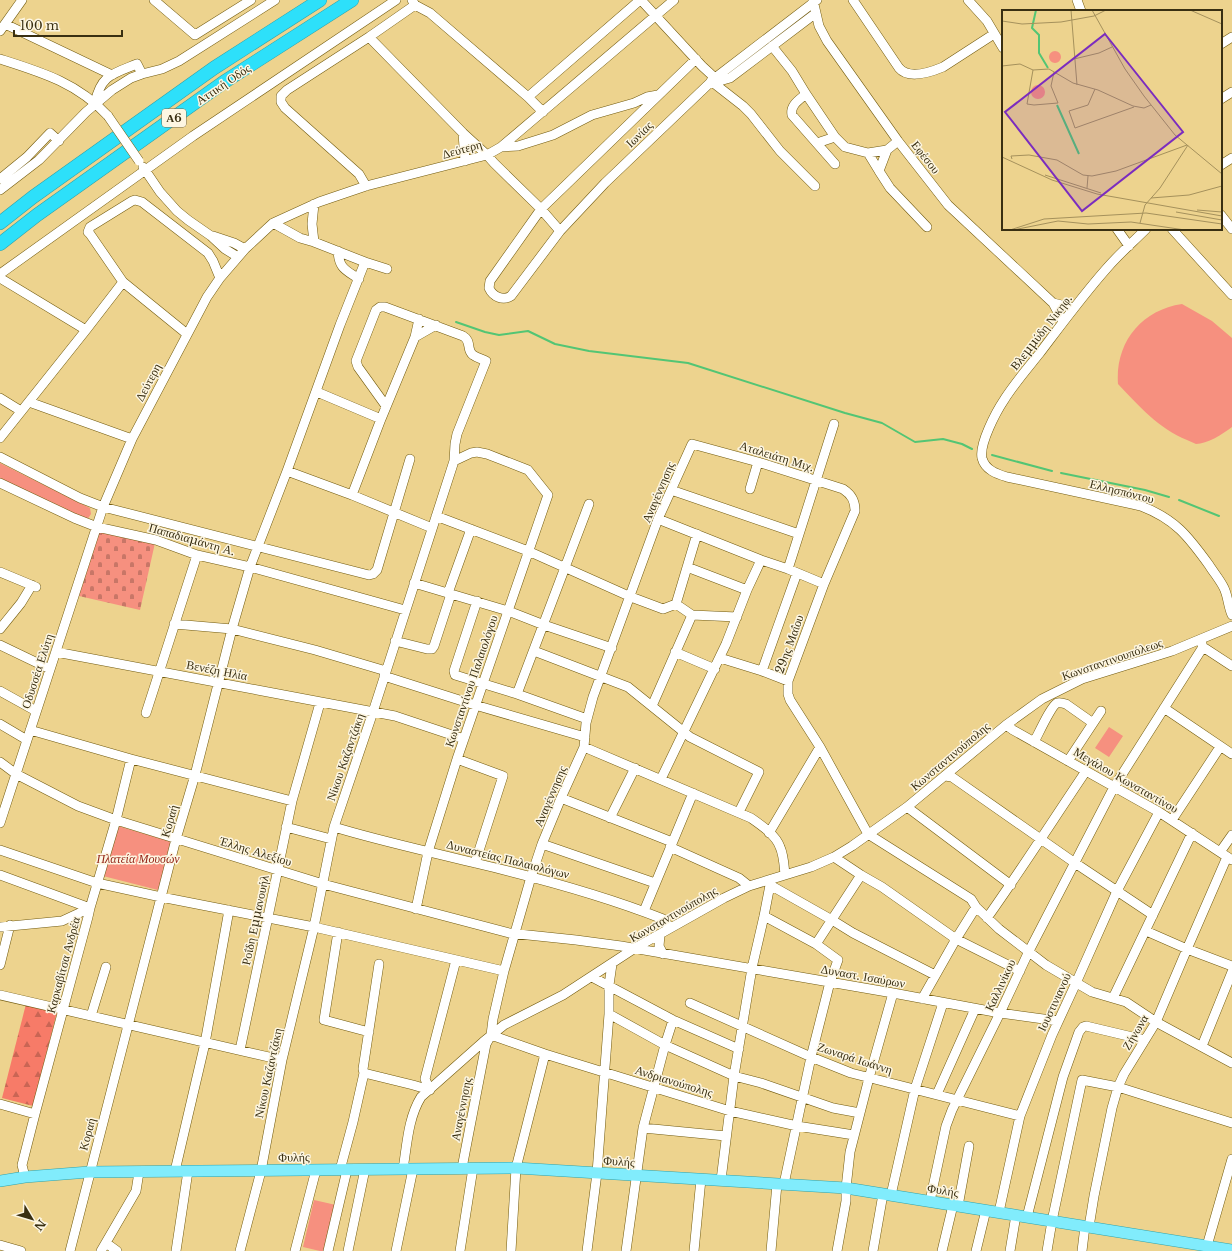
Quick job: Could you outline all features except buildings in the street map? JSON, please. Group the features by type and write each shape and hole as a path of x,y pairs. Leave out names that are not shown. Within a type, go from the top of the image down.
{"highway":[{"name":"Αττική Οδός","path":"0,223 33,197 214,68 320,0"},
{"name":"Αττική Οδός","path":"0,244 37,215 224,82 352,0"}],"main road":[{"name":"Φυλής","path":"0,1181 25,1177 89,1172 468,1168 516,1168 597,1172 846,1188 1232,1250"}],"street":[{"path":"22,0 2,27 112,75"},
{"path":"154,0 195,35 195,51"},
{"path":"195,35 251,0"},
{"path":"0,190 39,160 95,103 122,84 142,74 171,65 275,0"},
{"path":"0,274 193,136 396,0"},
{"path":"528,97 641,0 713,79 751,114 780,151 815,186"},
{"name":"Δεύτερη","path":"97,527 103,507 132,438 207,297 220,278 245,249 273,223 314,204 366,186 487,155 501,147 674,0"},
{"path":"853,0 902,72 905,74 935,70 943,67 994,34"},
{"path":"968,0 987,21 1002,46"},
{"path":"1077,0 1081,10"},
{"name":"Εφέσου","path":"814,1 819,26 827,41 898,141 948,205 1053,303 1063,322"},
{"name":"Ιωνίας","path":"541,209 490,281 490,291 496,296 506,298 511,296 560,231 605,183 713,79 814,1"},
{"path":"366,186 359,174 285,108 281,99 283,93 287,90 369,37 413,3 430,13 528,97 543,112"},
{"path":"713,79 723,80 728,78 816,13"},
{"path":"369,37 541,209 560,231"},
{"path":"1222,43 1232,37"},
{"path":"772,46 792,71 835,137 845,147 868,153 886,150 898,141"},
{"path":"0,59 55,78 76,89 95,103 108,116 160,192 177,211 211,236 225,249 238,257"},
{"path":"541,209 696,59"},
{"path":"95,103 103,82 112,75 137,64 142,74"},
{"path":"1222,98 1232,92"},
{"path":"806,94 794,104 792,108 792,115 835,164"},
{"path":"501,147 518,146 553,134 592,115 634,103 652,95 658,95"},
{"path":"0,179 27,157 50,133 59,141"},
{"path":"464,133 465,161"},
{"path":"816,143 835,137"},
{"path":"879,171 886,150"},
{"path":"868,153 890,188 928,227"},
{"path":"1222,163 1232,158"},
{"path":"187,334 123,282 88,229 92,224 132,201 135,200 142,202 208,253 220,278"},
{"path":"314,204 312,224 314,242"},
{"path":"1222,216 1232,229"},
{"path":"273,223 300,238 387,269"},
{"path":"1118,230 1129,246"},
{"name":"Βλεμμύδη Νικηφ.","path":"984,464 981,453 983,444 988,430 1004,400 1063,322 1108,267 1145,230"},
{"path":"1173,230 1232,295"},
{"path":"211,236 234,243 245,249"},
{"path":"338,251 340,264 343,268 359,279"},
{"name":"Κοραή","path":"70,1251 89,1172 176,839 195,775 232,629 250,567 365,262"},
{"path":"0,438 123,282"},
{"path":"2,283 86,330"},
{"name":"Εφέσου","path":"1053,303 1074,308"},
{"path":"386,406 358,367 356,360 376,310 380,307 385,307 436,326"},
{"path":"352,496 381,418 415,337 419,319"},
{"path":"415,337 436,326"},
{"name":"Νίκου Καζαντζάκη","path":"240,1251 261,1171 282,1060 314,927 334,827 373,712 454,461 457,434 486,361 474,356 471,353 466,337 436,326"},
{"path":"317,392 381,418"},
{"path":"0,398 21,411"},
{"path":"29,402 132,438"},
{"path":"762,671 793,571 799,534 834,424"},
{"name":"Αταλειάτη Μιχ.","path":"692,444 758,462 843,489 852,497"},
{"name":"Αναγέννησης","path":"460,1251 468,1168 484,1056 486,1044 491,1035 493,1018 504,971 542,844 584,748 587,719 593,697 658,520 692,444"},
{"name":"Κωνσταντίνου Παλαιολόγου","path":"416,909 428,852 456,759 548,495 528,470 487,454 477,452 471,453 454,461"},
{"path":"0,457 80,498 103,507 369,576 377,570 410,459"},
{"path":"750,489 758,462"},
{"name":"Ελλησπόντου","path":"984,464 989,470 1008,477 1141,506 1170,520 1182,530 1195,545 1228,592 1229,609 1232,615"},
{"path":"287,471 432,528"},
{"name":"Παπαδιαμάντη Α.","path":"0,483 74,518 97,527 156,540 196,555 250,567 405,610"},
{"path":"671,490 799,534"},
{"name":"29ης Μαΐου","path":"852,497 855,503 854,511 824,584 788,681 788,694 790,700 820,747 868,834"},
{"path":"517,694 589,504"},
{"path":"436,516 528,551 630,597 663,609 676,604"},
{"path":"658,520 824,584"},
{"name":"Οδυσσέα Ελύτη","path":"0,823 36,711 56,657 97,527"},
{"path":"395,641 427,650 432,649 471,529"},
{"path":"676,604 696,534"},
{"path":"146,713 196,555"},
{"path":"661,779 715,669 747,590 761,560"},
{"path":"687,567 747,590"},
{"path":"0,629 34,586 2,576"},
{"path":"414,584 508,611 612,648"},
{"path":"477,602 454,671 455,675 517,694 587,719"},
{"path":"676,604 692,615 737,617"},
{"path":"652,706 692,615"},
{"path":"174,624 232,629 315,650 475,705 585,737"},
{"name":"Κωνσταντινουπόλεως","path":"1006,725 1042,699 1082,680 1172,651 1201,644 1232,626"},
{"path":"1201,644 1232,666"},
{"name":"Καλλινίκου","path":"930,1201 946,1126 957,1100 1029,951 1114,787 1164,708 1201,644"},
{"path":"0,645 50,675"},
{"path":"534,650 628,687 684,732 759,772 739,812"},
{"path":"675,652 715,669"},
{"name":"Βενέζη Ηλία","path":"56,657 160,671 320,703 395,716 464,738"},
{"path":"720,658 788,681"},
{"path":"0,691 36,711"},
{"path":"1034,742 1052,708 1058,703 1062,702 1072,707 1093,723"},
{"name":"Ροΐδη Εμμανουήλ","path":"240,1050 286,827 320,703"},
{"path":"1164,708 1232,754"},
{"path":"1068,761 1101,711"},
{"path":"0,724 27,740"},
{"name":"Μεγάλου Κωνσταντίνου","path":"1006,725 1159,812 1226,856"},
{"name":"Κωνσταντινούπολης","path":"396,1251 408,1169 412,1115 416,1105 421,1098 491,1035 504,1025 550,1003 635,948 724,898 749,886 769,883 785,875 811,867 834,857 907,806 1006,725"},
{"path":"30,730 130,759 292,801"},
{"path":"769,833 820,747"},
{"path":"1172,820 1220,747"},
{"path":"584,748 751,818 779,843 785,875"},
{"name":"Καρκαβίτσα Ανδρέα","path":"25,1177 22,1165 90,908 116,820 130,759"},
{"path":"456,759 503,776 475,863"},
{"name":"Έλλης Αλεξίου","path":"0,762 16,774 78,806 116,820 323,884 479,926 516,934 635,948"},
{"path":"610,818 634,768"},
{"path":"987,918 1011,885 1086,771"},
{"path":"945,776 952,777 1040,839 1153,915"},
{"path":"644,911 693,793"},
{"path":"561,798 671,845 739,878 749,886"},
{"path":"907,806 1011,885"},
{"name":"Ιουστινιανού","path":"999,1212 1020,1116 1052,1035 1117,891 1159,812"},
{"path":"286,827 331,839"},
{"name":"Δυναστείας Παλαιολόγων","path":"334,827 362,836 580,890 644,911 663,919 670,928"},
{"path":"1113,998 1192,833"},
{"path":"868,834 971,899 987,918 999,928 1046,965 1076,984 1092,992 1126,1002 1156,1022 1232,1063"},
{"name":"Ζήνωνα","path":"1082,1251 1113,1102 1118,1087 1124,1074 1156,1022 1226,856 1232,835"},
{"path":"542,844 655,883"},
{"path":"0,850 97,883 338,932 504,971"},
{"path":"834,857 882,887 956,939 1020,971"},
{"path":"0,875 90,908"},
{"path":"816,944 861,875"},
{"path":"721,1180 734,1076 752,968 764,916 769,883 853,933 935,975"},
{"path":"922,999 976,906"},
{"path":"0,926 62,920 90,908"},
{"path":"175,1171 205,1043 229,910"},
{"path":"764,916 816,944 838,960 830,982 811,1057 796,1126 780,1184 771,1251"},
{"path":"0,965 10,925"},
{"path":"1146,931 1187,949 1232,966"},
{"path":"338,932 324,1020 369,1032"},
{"path":"660,935 659,946 663,954"},
{"name":"Δυναστ. Ισαύρων","path":"635,948 893,993 975,1009 1058,1021"},
{"path":"430,1090 425,1079 456,960"},
{"path":"328,1251 343,1170 364,1073 363,1069 379,964"},
{"path":"587,1251 597,1172 609,1014 609,985 612,964"},
{"path":"91,1016 106,967"},
{"path":"1202,1046 1232,972"},
{"path":"592,977 673,1020 739,1048"},
{"path":"837,1251 846,1201 850,1152 893,993"},
{"path":"0,995 282,1060"},
{"name":"Ζωναρά Ιωάννη","path":"690,1003 811,1057 851,1072 869,1078 1020,1116"},
{"path":"873,1251 915,1089 942,1003"},
{"path":"937,1094 975,1009"},
{"path":"609,1014 665,1045 734,1076 761,1083 834,1108 860,1113"},
{"path":"626,1251 643,1128 673,1020"},
{"path":"1010,1251 1022,1216 1063,1077 1079,1032 1083,1027 1090,1027 1145,1040"},
{"name":"Ανδριανούπολης","path":"491,1035 545,1054 730,1111 796,1126 854,1135"},
{"path":"473,1052 484,1056"},
{"path":"511,1251 516,1168 545,1054"},
{"path":"364,1073 430,1090"},
{"path":"1047,1251 1082,1080 1118,1087 1232,1123"},
{"path":"0,1104 35,1114"},
{"path":"643,1128 726,1136"},
{"path":"942,1251 956,1205 968,1146"},
{"path":"1207,1246 1232,1159"},
{"path":"348,1251 365,1169"},
{"path":"295,1251 316,1170"},
{"path":"176,1251 188,1171"},
{"path":"101,1251 136,1191 139,1172"},
{"path":"699,1251 694,1251 701,1179"},
{"path":"976,1251 986,1210"},
{"path":"106,1243 117,1251"},
{"path":"0,1245 21,1251"}],"green space":[{"path":"1182,304 1212,321 1232,338 1232,427 1215,438 1200,444 1195,444 1167,430 1150,416 1118,384 1118,369 1121,355 1126,342 1134,331 1143,321 1154,313 1167,307"},
{"path":"0,463 90,508 91,514 87,520 84,520 0,478"},
{"path":"100,528 155,543 140,610 79,596"},
{"path":"1109,727 1123,736 1109,757 1095,748"},
{"name":"Πλατεία Μουσών","path":"118,826 172,842 158,890 103,876"},
{"path":"26,1004 57,1012 33,1106 2,1098"},
{"path":"314,1200 336,1205 326,1251 303,1247"}],"waterway":[{"path":"456,322 499,335 528,331 555,344 589,351 688,363 845,413 882,423 915,442 943,439 962,444 972,449"},
{"path":"992,455 1052,471"},
{"path":"1061,473 1145,490 1169,497"},
{"path":"1179,500 1219,516"}]}
